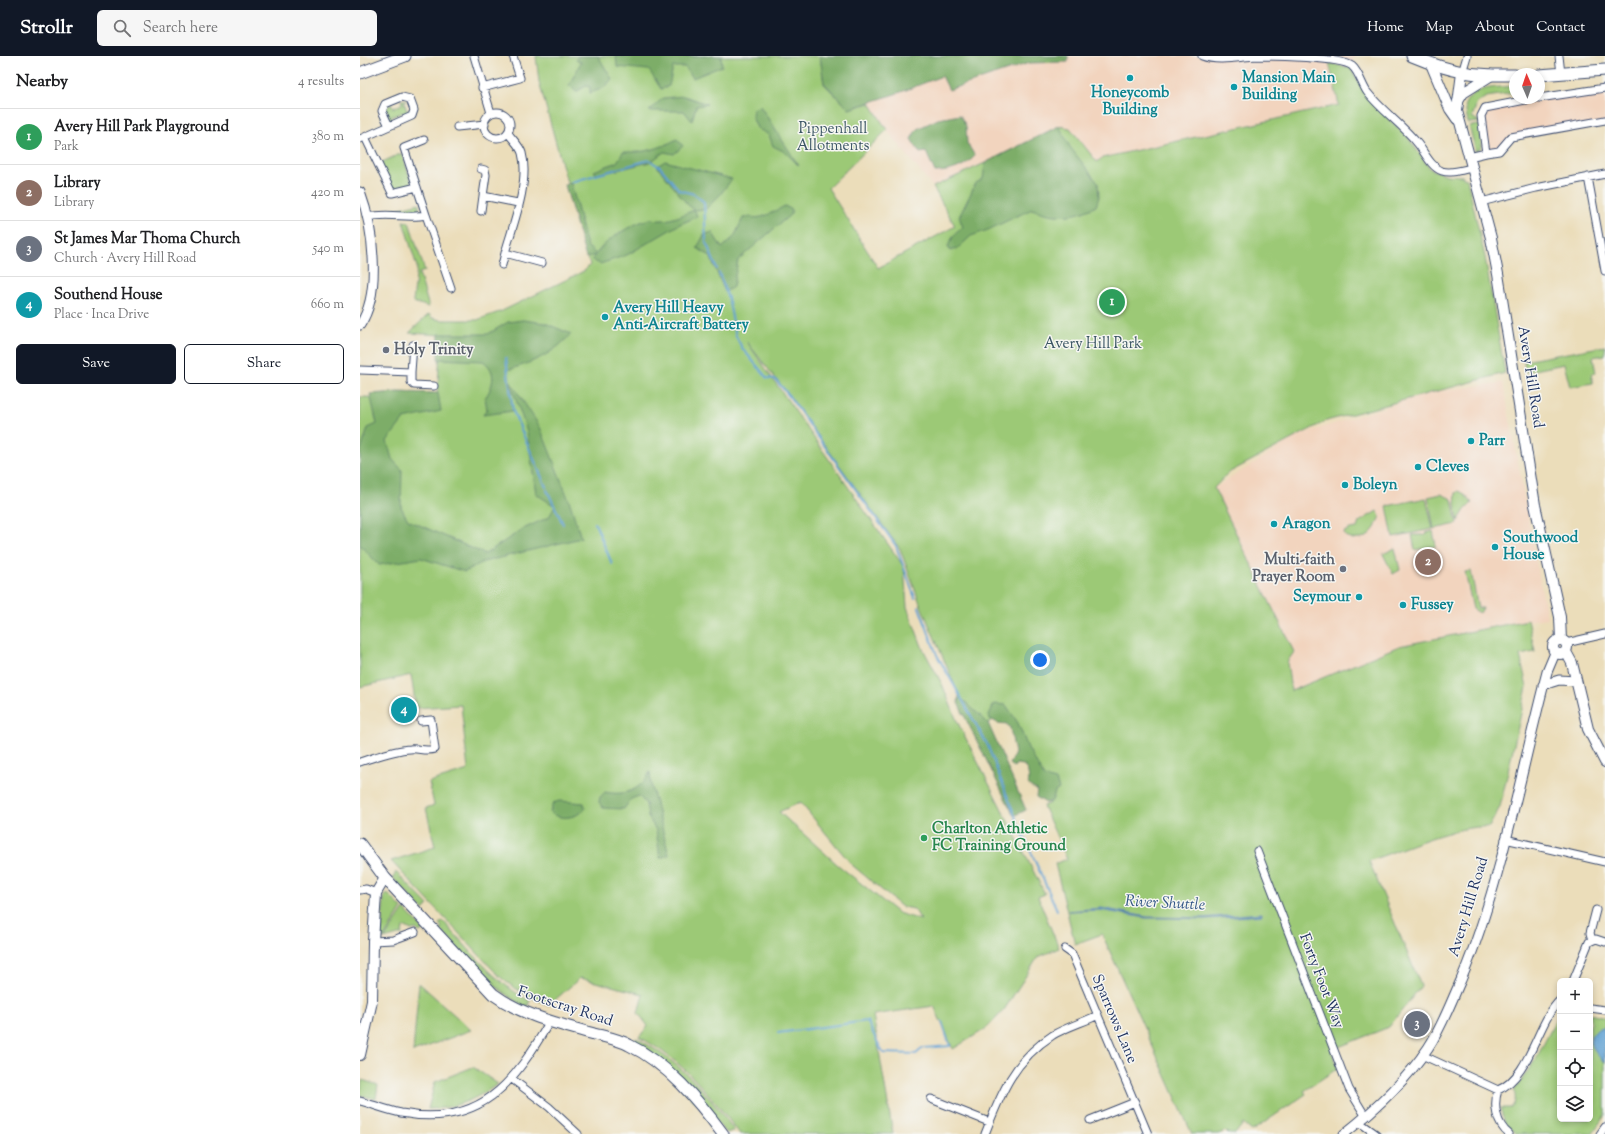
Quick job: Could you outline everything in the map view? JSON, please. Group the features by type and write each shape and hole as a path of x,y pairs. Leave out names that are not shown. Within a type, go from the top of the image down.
{"main road":[{"path":"360,73 405,56"},
{"path":"1412,56 1431,64 1462,73 1490,76 1509,75"},
{"path":"360,81 394,61"},
{"name":"Avery Hill Road","path":"1431,64 1450,109 1459,120"},
{"path":"1545,74 1605,70"},
{"name":"Avery Hill Road","path":"1462,73 1457,102 1459,120 1491,238 1535,505 1560,617 1564,645 1570,660 1588,729 1605,762"},
{"path":"1457,102 1463,93 1490,76"},
{"path":"1555,653 1559,655 1564,645"},
{"name":"Footscray Road","path":"360,844 385,878 493,994 517,1009 550,1021 620,1041 642,1052 684,1087 723,1134"},
{"path":"360,1055 372,1001 376,893 385,878"}],"street":[{"path":"474,56 482,88 491,113"},
{"path":"482,88 520,78 513,56"},
{"path":"1202,56 1223,58 1257,56 1297,57 1331,60 1349,64 1353,67 1366,90 1376,102 1411,135 1437,169 1450,172 1472,168"},
{"path":"1462,73 1467,56"},
{"path":"1559,56 1561,74"},
{"path":"1545,97 1605,88"},
{"path":"389,126 382,111 385,104 402,97 410,99 414,110 412,116 363,138 392,193 417,187"},
{"path":"1486,153 1481,116 1482,111 1491,105 1509,102"},
{"path":"501,112 507,117 510,124 508,133 502,137 492,137 486,131 485,124 487,117 491,113 501,112"},
{"path":"1469,157 1499,151 1510,137 1605,120"},
{"path":"457,127 485,124"},
{"path":"502,265 523,186 522,152 508,133"},
{"path":"424,140 404,148 451,288"},
{"path":"481,169 485,170 486,174 481,211"},
{"path":"1481,202 1605,174"},
{"path":"1588,177 1603,248 1605,271"},
{"path":"360,192 368,217 373,249 368,308 360,325"},
{"path":"484,196 518,203"},
{"path":"368,217 386,214 406,217 426,215"},
{"path":"505,253 542,264"},
{"path":"412,345 411,382 414,385 434,386"},
{"path":"360,370 411,372"},
{"path":"1564,645 1605,634"},
{"name":"Avery Hill Road","path":"1344,1134 1362,1120 1394,1090 1428,1047 1451,1003 1484,922 1543,685 1550,662 1555,653"},
{"path":"1543,685 1559,680 1576,681"},
{"path":"360,762 402,750 412,749 427,752 435,749 431,720 421,721"},
{"path":"1505,840 1532,846 1536,845 1605,862"},
{"name":"Forty Foot Way","path":"1257,852 1362,1120"},
{"path":"360,890 376,893"},
{"path":"1592,940 1590,933 1596,910"},
{"path":"373,942 393,940 415,932"},
{"path":"1574,978 1587,944 1592,940 1598,939 1605,942"},
{"name":"Sparrows Lane","path":"1065,949 1072,954 1148,1134"},
{"path":"1422,1055 1498,1090 1506,1087 1517,1074 1533,1048 1552,1008 1557,1003"},
{"path":"1593,1008 1605,1010"},
{"path":"985,1134 1000,1096 1011,1075 1023,1060 1054,1034 1098,1015"},
{"path":"360,1101 401,1112 444,1115 480,1104 496,1094 512,1079 550,1021"},
{"path":"512,1079 550,1107 578,1134"},
{"path":"1498,1090 1494,1102 1501,1125 1509,1134"},
{"path":"931,1099 989,1122"},
{"path":"1090,1120 1135,1102"},
{"path":"1362,1120 1376,1134"},
{"path":"1600,1134 1605,1128"}],"shaded area":[{"path":"820,56 1355,56 1350,68 1329,64 1339,105 1102,158 1097,162 1070,128 933,187 887,130 870,103"},
{"path":"1605,88 1605,122 1510,136 1499,151 1486,153 1482,111 1519,104 1545,104 1545,99"},
{"path":"1503,382 1547,618 1528,621 1535,652 1520,655 1527,687 1291,691 1214,488 1299,435 1428,393"}],"green space":[{"path":"536,56 820,56 824,84 849,109 870,103 887,130 828,188 878,268 955,226 933,187 1059,126 1070,128 1097,162 1102,158 1339,105 1329,63 1350,68 1373,104 1407,136 1430,169 1447,175 1463,176 1463,178 1467,179 1485,257 1505,373 1326,421 1228,473 1214,488 1294,652 1287,662 1291,691 1399,646 1528,620 1535,652 1520,655 1527,687 1500,807 1489,827 1476,827 1446,834 1369,861 1421,986 1389,1027 1331,1050 1338,1068 1304,1091 1306,1094 1252,1131 1243,1124 1235,1134 1229,1134 1226,1131 1218,1134 1192,1134 1102,934 1075,944 1055,864 1067,859 1043,806 1050,803 1007,713 974,730 921,606 900,549 788,394 747,342 904,567 907,607 923,649 942,684 957,721 1045,894 1038,897 1059,948 1038,957 1004,1010 987,1028 953,1049 934,1006 873,1015 893,1134 740,1134 707,1092 683,1068 655,1046 639,1037 648,1026 638,1013 643,994 580,978 549,1005 529,996 510,985 498,975 391,861 435,847 426,808 434,805 429,782 468,770 461,705 416,708 411,675 360,687 360,397 437,399 441,335 409,333 429,314 432,318 441,320 477,320 502,311 584,271 590,265 539,82","holes":["800,802 852,865 902,907 914,909 921,920 898,913 838,865 779,812"]},
{"path":"578,56 598,56 612,79 604,88 590,93 590,87 586,86 576,92 569,85 581,62 576,60"},
{"path":"616,56 693,56 695,58 699,56 721,56 722,66 693,78 685,67 673,67 669,86 661,89 649,70 617,67"},
{"path":"820,56 1068,56 1068,62 1029,63 949,90 942,76 901,92 849,109 824,83"},
{"path":"1509,87 1509,94 1486,97 1477,103 1472,117 1480,122 1468,123 1465,104 1469,98 1480,90"},
{"path":"684,96 707,104 696,106 692,121 684,111 649,111 663,98"},
{"path":"401,100 407,100 404,102 407,111 412,109 411,112 406,116 404,112 391,117 393,121 390,120 385,109 391,104 393,108 402,104"},
{"path":"760,106 799,166 785,152 773,146 769,135 757,128 752,117 753,109"},
{"path":"960,115 966,126 967,143 975,156 967,163 957,168 935,172 926,152 920,153 911,139 917,129 938,119"},
{"path":"1480,125 1482,147 1476,152 1469,126"},
{"path":"1059,126 1070,147 1098,183 1099,197 1096,206 1072,215 1049,214 1032,209 988,230 971,236 958,248 950,251 948,246 954,235 963,227 959,217 976,183 983,179 985,163"},
{"path":"677,139 683,146 674,154 664,152 650,162 597,175 594,171 617,162 623,152 651,150"},
{"path":"402,154 412,184 411,186 395,189 390,187 380,163"},
{"path":"665,161 732,179 719,196 706,209 695,210 697,217 680,224 627,255 600,264 592,260 595,255 586,258 565,185 571,183 587,246 596,254 606,243 635,224 649,219 670,219 694,210 687,204 657,166"},
{"path":"419,203 419,213 403,213 393,210"},
{"path":"785,206 792,210 791,214 738,260 733,287 725,292 710,256 697,248 704,235 712,232 722,248 734,237 743,218 750,216 758,218 763,217"},
{"path":"403,221 409,222 425,271 419,273 429,307 413,302 417,267"},
{"path":"523,320 545,323 571,334 550,352 526,364 508,370 510,381 540,427 570,503 581,538 483,562 465,572 421,558 379,565 360,545 360,453 368,428 377,424 370,394 398,392 438,393 441,411 404,419 387,441 392,459 402,470 401,507 408,520 485,554 523,529 549,517 555,506 536,494 527,431 510,383 513,411 483,415 487,409 485,398 493,379 491,369 488,365 483,361 438,359 439,334 488,334 508,322"},
{"path":"1605,346 1605,355 1593,357 1596,373 1591,374 1593,383 1570,387 1564,364 1525,372 1524,361"},
{"path":"1459,491 1463,493 1472,503 1465,510 1458,521 1455,504 1456,493"},
{"path":"1441,494 1452,499 1457,524 1434,529 1428,497"},
{"path":"1426,498 1433,529 1393,537 1387,506"},
{"path":"1377,511 1380,516 1375,528 1367,537 1352,539 1345,536 1344,532 1357,528 1359,522"},
{"path":"1433,531 1436,546 1415,550 1412,535 1426,535 1426,533"},
{"path":"1395,548 1400,570 1393,574 1383,554"},
{"path":"1471,571 1478,608 1483,608 1480,613 1473,609 1465,572"},
{"path":"959,696 988,723 1026,810 1014,816 958,703"},
{"path":"994,704 1006,705 1018,723 1028,748 1044,777 1056,780 1059,789 1055,792 1052,801 1046,803 1036,797 1037,790 1028,784 1028,772 1024,765 1016,764 1014,767 1010,764 1015,753 1010,728 1007,724 998,723 990,719 989,715"},
{"path":"650,772 651,784 669,855 660,858 656,830 648,817 646,804 639,796 631,799 624,809 603,808 599,802 600,797 605,792 619,793 631,791 637,788 642,784"},
{"path":"559,801 584,803 585,809 577,815 558,817 550,812 553,803"},
{"path":"396,872 428,905 423,910 393,878"},
{"path":"388,894 402,908 383,939 381,938 384,896"},
{"path":"404,909 424,930 419,932 416,929 411,930 406,927 403,928 402,934 384,939"},
{"path":"443,921 494,975 517,994 530,1001 527,1008 502,992 470,962 440,929 442,927 439,924"},
{"path":"419,983 471,1030 413,1052"},
{"path":"1593,1015 1605,1018 1605,1115 1592,1134 1517,1134 1505,1123 1500,1108 1511,1108 1513,1106 1515,1100 1514,1091 1536,1059 1557,1018 1557,1122 1593,1122"},
{"path":"636,1038 666,1057 691,1078 713,1102 734,1130 727,1133 635,1042"},
{"path":"473,1067 498,1084 465,1102 438,1109 428,1109 435,1082"},
{"path":"362,1080 378,1085 376,1099 360,1095"}],"water":[{"name":"River Shuttle","path":"1101,908 1147,917 1203,918 1262,913 1262,915 1205,919 1146,918 1100,910 1068,911"},
{"path":"1599,1028 1605,1028 1605,1062 1595,1051 1593,1046 1593,1034"}],"waterway":[{"path":"571,182 649,160 660,167 679,190 694,194 704,202 706,242 717,269"},
{"path":"719,273 728,298 736,336 742,348 767,378 775,379 786,392 896,546 915,598"},
{"name":"River Shuttle","path":"506,358 513,411 546,487"},
{"name":"River Shuttle","path":"547,490 563,524"},
{"name":"River Shuttle","path":"595,523 612,564"},
{"path":"919,607 937,655 987,744 1017,821 1057,910"},
{"name":"River Shuttle","path":"778,1033 867,1021 883,1053 916,1054 923,1048 950,1046 942,1022"}],"place":[{"name":"Honeycomb Building","path":"1130,78"},
{"name":"Mansion Main Building","path":"1234,87"},
{"name":"Avery Hill Park Playground","path":"1112,302"},
{"name":"Avery Hill Heavy Anti-Aircraft Battery","path":"605,317"},
{"name":"Holy Trinity","path":"386,350"},
{"name":"Parr","path":"1471,441"},
{"name":"Cleves","path":"1418,467"},
{"name":"Boleyn","path":"1345,485"},
{"name":"Aragon","path":"1274,524"},
{"name":"Southwood House","path":"1495,547"},
{"name":"Library","path":"1428,562"},
{"name":"Multi-faith Prayer Room","path":"1343,569"},
{"name":"Seymour","path":"1359,597"},
{"name":"Fussey","path":"1403,605"},
{"name":"Southend House","path":"404,710"},
{"name":"Charlton Athletic FC Training Ground","path":"924,838"},
{"name":"St James Mar Thoma Church","path":"1417,1024"}],"park label":[{"name":"Pippenhall Allotments","path":"833,138"},
{"name":"Avery Hill Park","path":"1093,344"}]}
